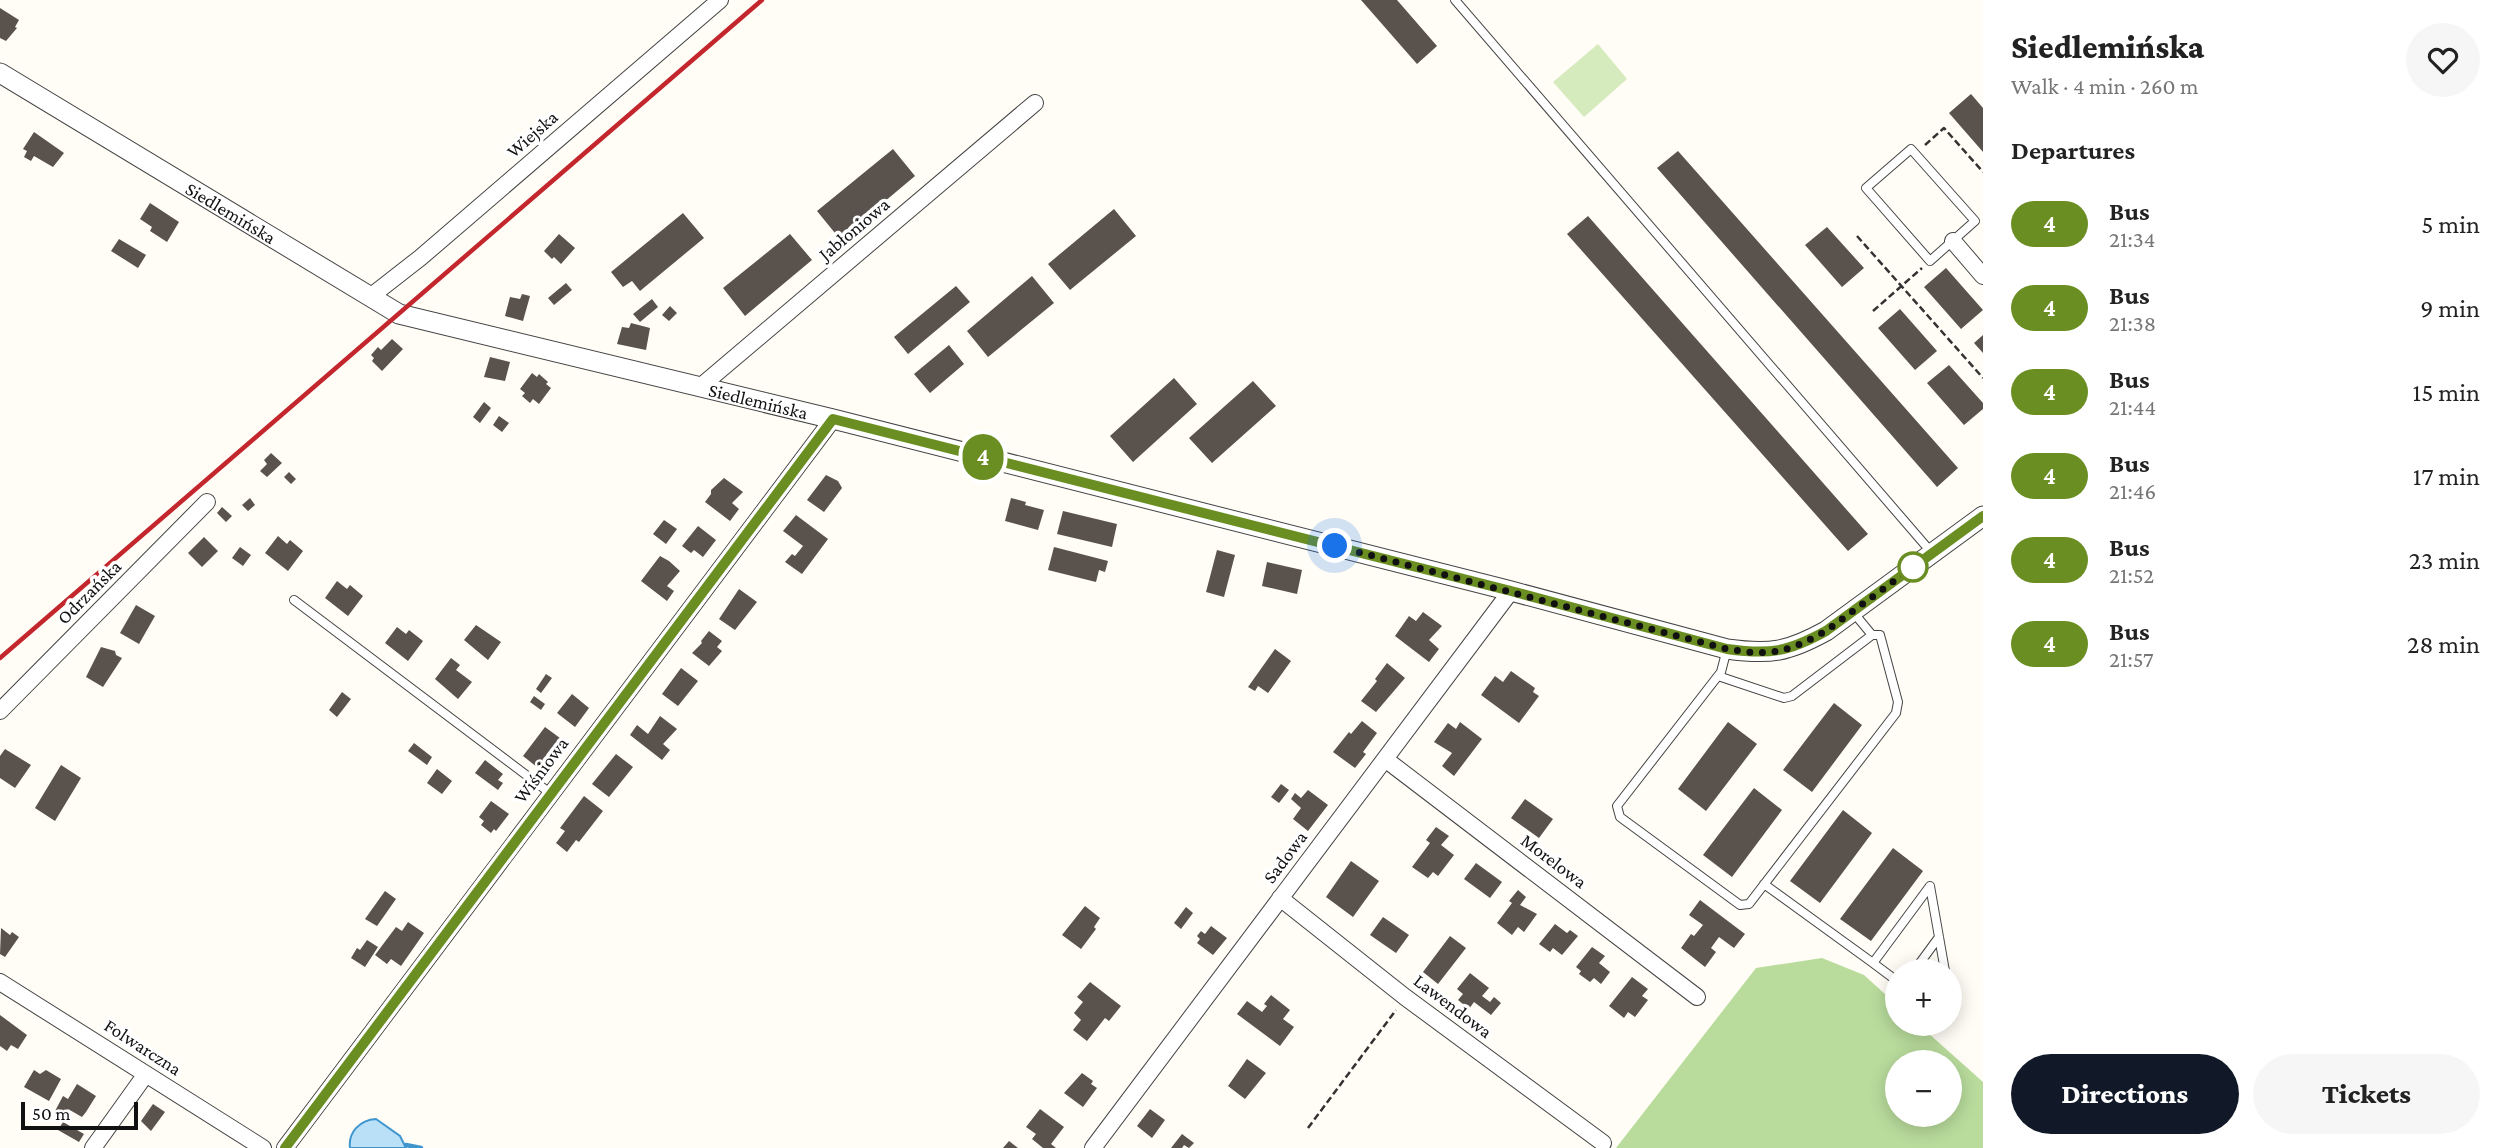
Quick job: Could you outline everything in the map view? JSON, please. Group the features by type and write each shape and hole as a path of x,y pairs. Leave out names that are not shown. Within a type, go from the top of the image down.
{"street":[{"name":"Wiejska","path":"370,297 420,258 720,0"},
{"name":"Siedlemińska","path":"0,73 399,314 833,419 1511,591 1727,649 1756,653 1781,651 1803,643 1853,611 1983,516"},
{"name":"Jabłoniowa","path":"700,387 1035,103"},
{"path":"1953,241 1983,276"},
{"name":"Wiśniowa","path":"285,1148 833,419"},
{"name":"Odrzańska","path":"0,711 207,502"},
{"name":"Sadowa","path":"1093,1148 1511,591"},
{"name":"Morelowa","path":"1385,759 1697,997"},
{"name":"Lawendowa","path":"1280,898 1405,997 1603,1143"},
{"name":"Folwarczna","path":"0,982 263,1148"},
{"path":"93,1148 146,1074"}],"lane":[{"path":"1455,0 1932,553"},
{"path":"1911,149 1915,154 1975,221 1930,261 1866,188 1911,149"},
{"path":"294,600 550,793"},
{"path":"1853,611 1872,635"},
{"path":"1718,676 1784,698 1792,696 1872,635 1880,635 1898,702 1896,713 1749,904 1740,905 1620,817 1617,806 1718,676 1727,649"},
{"path":"1764,884 1885,972"},
{"path":"1873,963 1930,886 1943,959"},
{"path":"1923,959 1939,937"}],"path":[{"path":"1915,154 1944,128 1983,172"},
{"path":"1857,236 1983,378"},
{"path":"1872,311 1930,261"},
{"path":"1308,1128 1405,997"}],"green space":[{"path":"1598,44 1627,79 1584,117 1553,82"},
{"path":"1822,958 1864,975 1885,994 1885,1036 1931,1036 1947,1050 1885,1050 1885,1127 1962,1127 1962,1063 1983,1082 1983,1148 1616,1148 1756,968"}],"water":[{"path":"376,1119 400,1136 406,1148 350,1148 351,1137 356,1128"}],"building":[{"path":"1361,0 1397,0 1437,46 1417,64"},
{"path":"0,8 19,20 15,27 17,28 6,41 0,38"},
{"path":"1971,94 1983,108 1983,152 1949,113"},
{"path":"34,132 64,153 53,167 34,156 31,161 24,157 27,151 23,149"},
{"path":"893,149 915,176 884,202 882,200 874,210 839,238 817,211"},
{"path":"1678,151 1958,468 1937,487 1657,168"},
{"path":"150,203 179,222 167,242 150,231 152,227 140,219"},
{"path":"1114,209 1136,236 1070,290 1048,264"},
{"path":"683,213 704,238 640,291 632,281 623,287 611,272"},
{"path":"1588,216 1868,534 1848,551 1567,234"},
{"path":"1827,227 1864,268 1842,287 1805,245"},
{"path":"559,234 575,248 561,264 544,251"},
{"path":"790,234 812,260 745,316 723,288"},
{"path":"119,239 146,255 138,268 111,251"},
{"path":"1946,268 1983,310 1961,329 1924,287"},
{"path":"1032,276 1054,303 988,357 967,331"},
{"path":"566,283 572,290 554,305 548,298"},
{"path":"956,286 970,302 908,354 894,337"},
{"path":"522,294 530,296 523,321 505,316 510,297 520,299"},
{"path":"652,299 658,307 640,322 633,314"},
{"path":"670,306 677,313 669,321 662,315"},
{"path":"1900,309 1937,351 1915,370 1878,328"},
{"path":"631,323 650,328 646,350 617,344 622,327 629,328"},
{"path":"1983,335 1983,353 1974,343"},
{"path":"392,339 403,349 382,371 372,361 374,358 371,355 378,347 381,350"},
{"path":"949,345 964,364 930,393 914,374"},
{"path":"490,357 510,362 505,381 484,377"},
{"path":"1949,365 1983,403 1983,409 1964,425 1927,383"},
{"path":"532,373 537,377 539,374 551,388 539,404 533,399 530,403 522,396 525,393 520,389"},
{"path":"1174,378 1197,404 1133,462 1110,436"},
{"path":"1253,381 1276,406 1212,463 1189,438"},
{"path":"484,402 491,408 480,423 473,417"},
{"path":"499,416 509,423 502,432 493,425"},
{"path":"271,453 282,463 267,477 260,471 267,464 264,460"},
{"path":"289,472 296,479 291,484 284,477"},
{"path":"826,475 838,481 842,488 824,512 807,500"},
{"path":"724,478 743,492 732,503 739,509 730,521 705,502 711,490"},
{"path":"250,498 255,505 248,511 242,505"},
{"path":"1011,498 1044,510 1038,530 1005,521"},
{"path":"222,507 232,516 226,522 217,513"},
{"path":"1063,511 1117,524 1112,547 1057,534"},
{"path":"796,515 828,539 802,574 785,562 792,554 795,556 803,546 783,531"},
{"path":"664,520 677,529 666,544 653,534"},
{"path":"698,526 716,540 703,557 682,546"},
{"path":"278,536 287,544 290,540 303,551 288,571 265,553"},
{"path":"204,537 218,551 202,567 188,553"},
{"path":"240,547 251,555 243,566 232,558"},
{"path":"1054,547 1108,561 1105,572 1099,570 1096,582 1048,570"},
{"path":"1217,550 1235,555 1224,597 1206,592"},
{"path":"660,556 680,571 667,586 674,591 667,601 641,581"},
{"path":"1267,562 1302,570 1297,594 1262,586"},
{"path":"337,581 347,589 350,585 363,596 348,616 325,598"},
{"path":"739,589 757,602 735,630 719,619"},
{"path":"136,605 155,616 139,644 120,633"},
{"path":"1423,612 1442,626 1429,640 1439,649 1429,662 1395,636 1409,616 1416,621"},
{"path":"476,625 501,642 488,660 464,640"},
{"path":"397,627 406,634 409,630 423,641 408,661 385,643"},
{"path":"709,631 722,641 717,647 722,651 709,666 692,653"},
{"path":"101,647 115,651 116,655 122,658 103,687 86,677"},
{"path":"1275,649 1291,661 1268,693 1258,686 1255,691 1248,687"},
{"path":"451,658 460,665 456,670 472,682 458,699 435,679"},
{"path":"1387,663 1405,678 1376,712 1361,701"},
{"path":"681,668 698,681 678,706 662,694"},
{"path":"1511,671 1535,688 1533,692 1539,696 1519,723 1481,695 1495,676 1503,682"},
{"path":"546,674 552,678 541,693 536,689"},
{"path":"342,692 351,699 337,717 329,710"},
{"path":"572,694 589,708 575,727 557,713"},
{"path":"534,696 545,704 541,710 530,702"},
{"path":"1834,703 1862,725 1812,792 1783,770"},
{"path":"660,716 677,729 663,744 670,750 662,760 630,735 637,725 648,734"},
{"path":"1362,721 1377,733 1355,768 1333,752"},
{"path":"1460,722 1482,739 1454,776 1442,766 1452,753 1434,742 1448,723 1456,729"},
{"path":"1728,722 1757,744 1706,811 1678,789"},
{"path":"545,727 564,741 542,771 523,756"},
{"path":"414,743 432,757 427,765 408,751"},
{"path":"5,749 31,765 15,788 0,778 0,756"},
{"path":"616,754 633,767 609,797 592,784"},
{"path":"485,760 503,774 498,780 503,783 498,790 475,773"},
{"path":"61,765 81,778 55,821 35,808"},
{"path":"437,769 452,781 442,794 427,783"},
{"path":"1281,784 1289,790 1279,803 1271,797"},
{"path":"1754,788 1782,810 1732,877 1703,855"},
{"path":"1308,790 1328,805 1308,831 1293,819 1301,808 1291,799 1295,793 1301,798"},
{"path":"584,796 603,811 579,842 576,840 567,852 556,843 565,831 560,828"},
{"path":"1525,799 1553,819 1539,838 1511,818"},
{"path":"491,801 509,814 496,831 494,829 491,833 481,825 484,821 479,817"},
{"path":"1843,810 1872,833 1820,903 1790,881"},
{"path":"1436,827 1449,836 1441,845 1454,855 1438,876 1433,872 1428,878 1412,867 1430,843 1426,840"},
{"path":"1893,848 1923,871 1871,941 1840,919"},
{"path":"1351,861 1379,881 1353,917 1326,897"},
{"path":"1476,863 1502,882 1490,898 1464,879"},
{"path":"1518,890 1526,897 1520,905 1537,914 1524,932 1518,927 1512,935 1497,923"},
{"path":"385,891 396,899 377,926 365,919"},
{"path":"1700,900 1745,934 1734,948 1719,937 1711,948 1716,952 1705,967 1681,948 1691,934 1694,936 1703,925 1689,915"},
{"path":"1085,906 1100,918 1094,927 1096,929 1081,949 1062,935"},
{"path":"1186,907 1193,913 1181,929 1174,923"},
{"path":"1383,917 1409,935 1396,953 1370,935"},
{"path":"408,922 424,933 401,966 391,959 387,964 375,955 396,927 402,931"},
{"path":"1555,924 1567,933 1570,930 1578,936 1562,955 1553,948 1550,952 1539,944"},
{"path":"1211,926 1227,938 1213,955 1197,943 1200,939 1197,936 1201,931 1205,934"},
{"path":"1,928 10,935 12,932 19,937 5,957 0,954"},
{"path":"1450,936 1466,948 1438,984 1423,972"},
{"path":"367,940 378,947 365,967 351,958 357,948 360,950"},
{"path":"1592,947 1605,956 1599,963 1610,972 1601,984 1594,978 1590,982 1579,974 1581,971 1576,967"},
{"path":"1470,973 1489,988 1482,996 1490,1002 1494,997 1501,1003 1491,1015 1474,1002 1469,1009 1458,1000 1463,994 1457,989"},
{"path":"1632,977 1648,989 1642,996 1648,1000 1635,1017 1628,1012 1624,1018 1609,1006"},
{"path":"1090,982 1121,1006 1109,1021 1105,1018 1087,1041 1073,1030 1081,1020 1074,1013 1083,1002 1077,997"},
{"path":"1271,995 1290,1010 1283,1019 1294,1027 1280,1046 1237,1014 1247,1001 1262,1012"},
{"path":"0,1015 27,1035 18,1049 11,1045 7,1051 0,1046"},
{"path":"1247,1059 1266,1073 1245,1099 1228,1086"},
{"path":"34,1070 40,1074 46,1070 61,1079 49,1101 24,1087"},
{"path":"1082,1073 1093,1081 1091,1084 1097,1088 1083,1107 1064,1093"},
{"path":"77,1084 96,1096 82,1117 68,1109 62,1118 54,1113 63,1096 68,1099"},
{"path":"153,1104 165,1112 151,1131 141,1121"},
{"path":"1040,1109 1064,1127 1051,1144 1056,1148 1043,1148 1032,1139 1036,1134 1026,1127"},
{"path":"1150,1109 1165,1120 1152,1138 1137,1126"},
{"path":"63,1122 84,1134 79,1142 58,1130"},
{"path":"1182,1134 1194,1143 1189,1148 1184,1145 1182,1148 1171,1148"},
{"path":"1009,1141 1018,1148 1003,1148"}],"waterway":[{"path":"406,1145 421,1148"}],"railway":[{"path":"0,658 762,0"}],"bus line":[{"name":"4","path":"285,1148 833,419 1511,591 1727,649 1756,653 1781,651 1826,631 1983,516"}],"route":[{"path":"1335,546 1727,649 1756,653 1781,651 1826,631 1913,567"}]}
